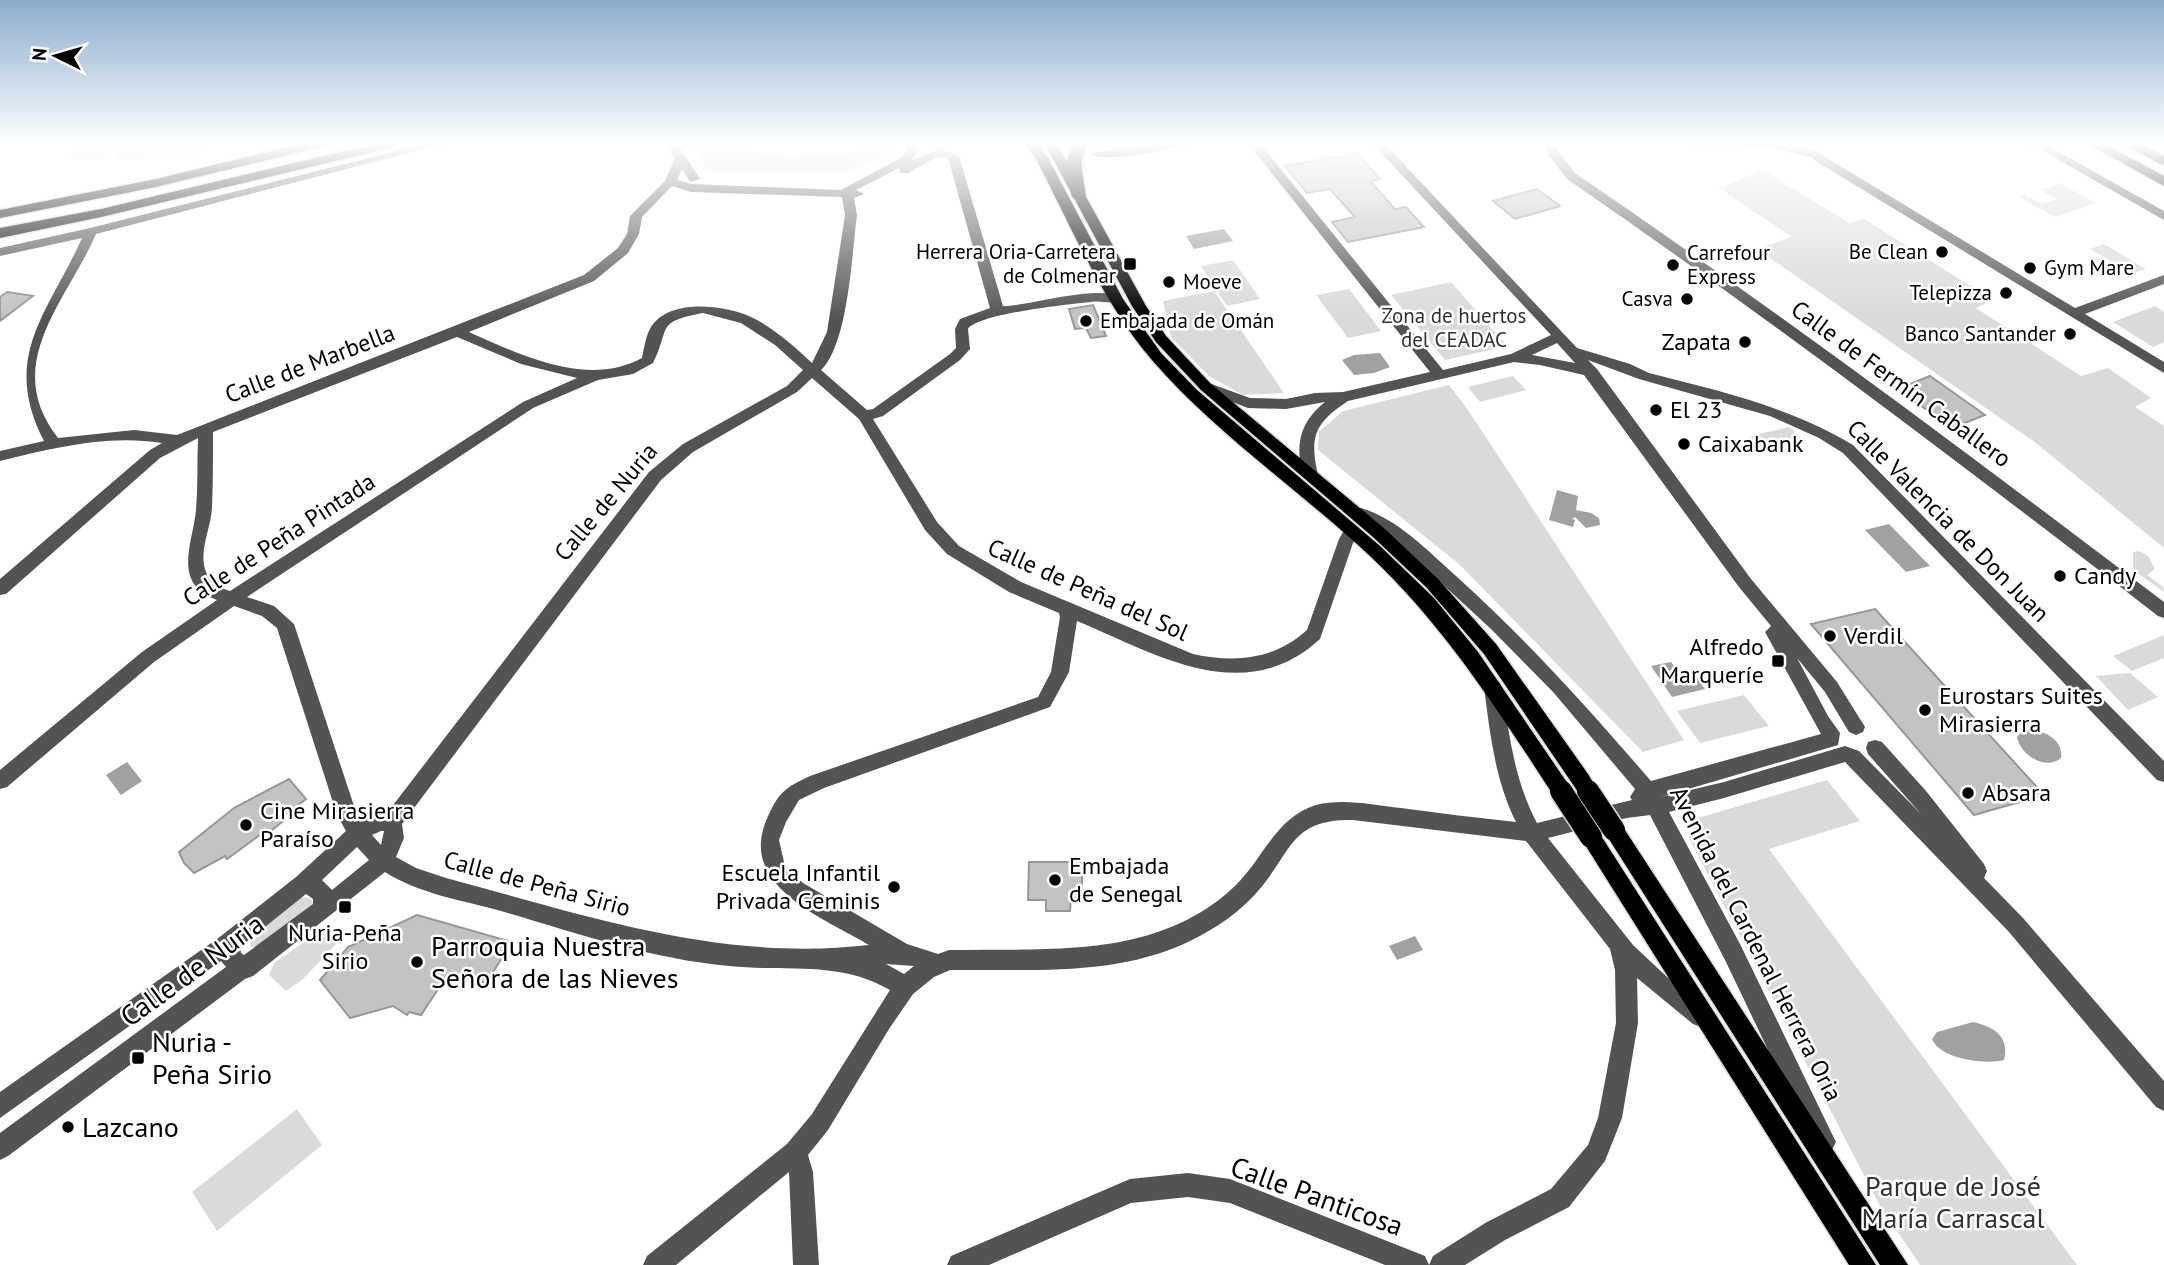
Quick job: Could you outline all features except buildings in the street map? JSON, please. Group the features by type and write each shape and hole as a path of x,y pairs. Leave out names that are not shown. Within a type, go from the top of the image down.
{"highway":[{"path":"0,205 21,201"},
{"path":"0,214 65,201"},
{"path":"0,224 117,201"},
{"path":"0,233 154,201"}],"main road":[{"path":"1065,201 1116,299 1145,342 1192,393 1352,531 1428,603 1493,687 1863,1265"},
{"name":"Avenida del Cardenal Herrera Oria","path":"1081,201 1150,325 1182,363 1206,387 1412,562 1469,624 1510,675 1614,830 1895,1265"}],"street":[{"path":"0,252 213,201"},
{"name":"Calle de Marbella","path":"0,589 155,454 178,440 589,278 623,250 633,234 636,216 649,201"},
{"path":"643,207 656,201"},
{"name":"Calle de Nuria","path":"392,822 655,476 688,448 792,389 814,370 825,354 834,332 851,215 848,201"},
{"path":"851,215 856,201"},
{"path":"965,201 997,309"},
{"path":"1300,201 1439,374"},
{"path":"1432,201 1573,351 1745,583 1831,687 1856,727"},
{"name":"Calle de Fermín Caballero","path":"1607,201 1718,278 1961,456 2164,611"},
{"path":"1890,201 2164,368"},
{"path":"2138,201 2164,216"},
{"path":"0,264 91,232"},
{"path":"54,443 40,423 29,388 27,364 34,340 91,232"},
{"path":"2074,313 2164,279"},
{"path":"864,416 878,414 956,357 963,349 964,323 997,309 1009,310 1094,297 1116,299"},
{"name":"Calle de Peña del Sol","path":"457,332 551,370 606,374 640,367 652,355 657,328 675,314 695,309 715,310 746,320 780,342 864,416 917,507 953,551 1015,587 1190,662 1240,667 1278,659 1303,644 1314,634 1345,543 1352,531"},
{"path":"1206,387 1236,400 1266,405 1343,397 1514,358 1560,337"},
{"name":"Calle Valencia de Don Juan","path":"1573,351 1625,367 1644,376 1778,413 1808,424 1848,449 2164,774"},
{"path":"1514,358 1540,360 1589,371 1644,376"},
{"name":"Calle de Peña Pintada","path":"0,781 117,681 231,599 528,405 565,387 606,374"},
{"path":"1310,475 1305,448 1306,435 1317,417 1343,397"},
{"name":"Calle de Peña Sirio","path":"206,428 204,511 195,555 196,569 202,581 213,592 268,611 285,624 347,815 357,833 383,859 421,879 582,925 685,949 759,958 836,959 881,954 919,957 936,964"},
{"path":"0,456 54,443 136,437 178,440"},
{"name":"Avenida del Cardenal Herrera Oria","path":"1349,507 1403,538 1496,624 1560,688 1652,798 1733,953 1849,1194"},
{"path":"1745,583 1790,660 1821,721 1840,746 2016,925 2164,1099"},
{"path":"908,956 787,883 770,857 772,829 792,794 817,782 1044,702 1061,671 1069,617 1067,609"},
{"path":"1493,687 1502,755 1518,806 1532,833 1613,938 1638,965 1711,1025"},
{"path":"1840,746 1836,726 1842,724 1856,727 1870,736 1875,748 1951,835 2016,925"},
{"path":"656,1265 795,1152 820,1122 881,1021 905,987 936,964 949,960 1102,958 1163,943 1189,931 1235,899 1255,879 1296,823 1313,814 1333,809 1532,833 1627,809 1652,798 1724,790 1840,746 1870,757 1875,748"},
{"name":"Calle de Nuria","path":"0,1106 229,941 303,884 357,833 379,821 392,822"},
{"name":"Calle de Nuria","path":"0,1148 367,876 383,859 392,844 392,822"},
{"path":"303,884 313,885 324,895 323,910"},
{"path":"1442,1265 1496,1231 1560,1198 1597,1153 1610,1118 1627,1023 1626,970 1613,938"},
{"path":"229,941 231,958 245,968"},
{"path":"836,959 876,970 905,987"},
{"path":"1627,998 1636,987 1646,984 1669,991"},
{"path":"795,1152 801,1172 806,1265"},
{"name":"Calle Panticosa","path":"960,1265 1130,1191 1188,1185 1230,1191 1416,1265"}],"green space":[{"path":"1738,201 1813,201 1849,223 1864,219 1993,300 1976,308 2081,376 2108,368 2151,398 2135,407 2164,426 2164,548 2036,443 1757,249 1792,237"},
{"path":"2026,201 2042,204 2051,201 2096,203 2055,217"},
{"path":"2104,244 2146,269 2133,273 2090,249"},
{"path":"1233,260 1260,299 1227,306 1201,266"},
{"name":"Zona de huertos del CEADAC","path":"1451,282 1508,346 1445,360 1391,295"},
{"path":"1349,289 1381,331 1348,338 1316,295"},
{"path":"1214,291 1285,393 1243,395 1209,376 1171,337 1163,301"},
{"path":"2155,306 2164,312 2164,342 2153,347 2113,322"},
{"path":"1513,376 1526,390 1480,402 1468,387"},
{"path":"1449,385 1684,740 1643,752 1460,565 1318,450 1319,432 1343,411"},
{"path":"1790,427 1802,439 1761,448 1750,436"},
{"path":"2139,551 2148,556 2155,569 2147,575 2163,587 2164,592 2133,570 2133,552"},
{"path":"2164,635 2164,658 2132,671 2113,656"},
{"path":"2130,673 2158,697 2128,710 2096,676"},
{"path":"1744,695 1769,726 1700,743 1677,711"},
{"name":"Parque de José María Carrascal","path":"1827,780 1860,821 1769,849 2077,1265 1920,1265 1880,1206 1689,838 1698,818"},
{"path":"299,898 311,899 313,904 308,911 254,948 250,946 253,936"},
{"path":"327,926 338,942 303,979 286,991 269,975 274,963"},
{"path":"297,1109 322,1145 217,1231 192,1192"}],"shaded area":[{"path":"1224,229 1233,241 1194,249 1186,236"},
{"path":"1380,353 1390,367 1374,373 1354,375 1342,360 1354,355"},
{"path":"1557,490 1578,496 1576,510 1599,518 1600,525 1586,528 1575,517 1572,519 1575,520 1573,527 1549,520"},
{"path":"1889,524 1930,566 1906,572 1865,530"},
{"path":"1671,662 1683,679 1696,676 1705,689 1672,697 1651,666"},
{"path":"2023,730 2050,736 2059,745 2061,758 2048,763 2028,755 2017,737"},
{"path":"127,762 142,781 121,795 106,775"},
{"path":"1415,936 1423,950 1397,960 1389,946"},
{"path":"1973,1022 1999,1034 2005,1045 2004,1060 1986,1062 1953,1056 1937,1046 1932,1039 1937,1032"}],"place":[{"name":"Be Clean","path":"1942,252"},
{"name":"Herrera Oria-Carretera de Colmenar","path":"1130,264"},
{"name":"Carrefour Express","path":"1673,265"},
{"name":"Gym Mare","path":"2030,268"},
{"name":"Moeve","path":"1169,282"},
{"name":"Telepizza","path":"2006,293"},
{"name":"Casva","path":"1687,299"},
{"name":"Embajada de Omán","path":"1086,321"},
{"name":"Banco Santander","path":"2070,334"},
{"name":"Zapata","path":"1745,342"},
{"name":"El 23","path":"1656,410"},
{"name":"Caixabank","path":"1684,444"},
{"name":"Candy","path":"2060,576"},
{"name":"Verdil","path":"1830,636"},
{"name":"Alfredo Marqueríe","path":"1778,661"},
{"name":"Eurostars Suites Mirasierra","path":"1925,710"},
{"name":"Absara","path":"1968,793"},
{"name":"Cine Mirasierra Paraíso","path":"246,825"},
{"name":"Embajada de Senegal","path":"1055,880"},
{"name":"Escuela Infantil Privada Geminis","path":"894,887"},
{"name":"Nuria-Peña Sirio","path":"345,907"},
{"name":"Parroquia Nuestra Señora de las Nieves","path":"417,962"},
{"name":"Nuria - Peña Sirio","path":"138,1058"},
{"name":"Lazcano","path":"68,1127"}]}
